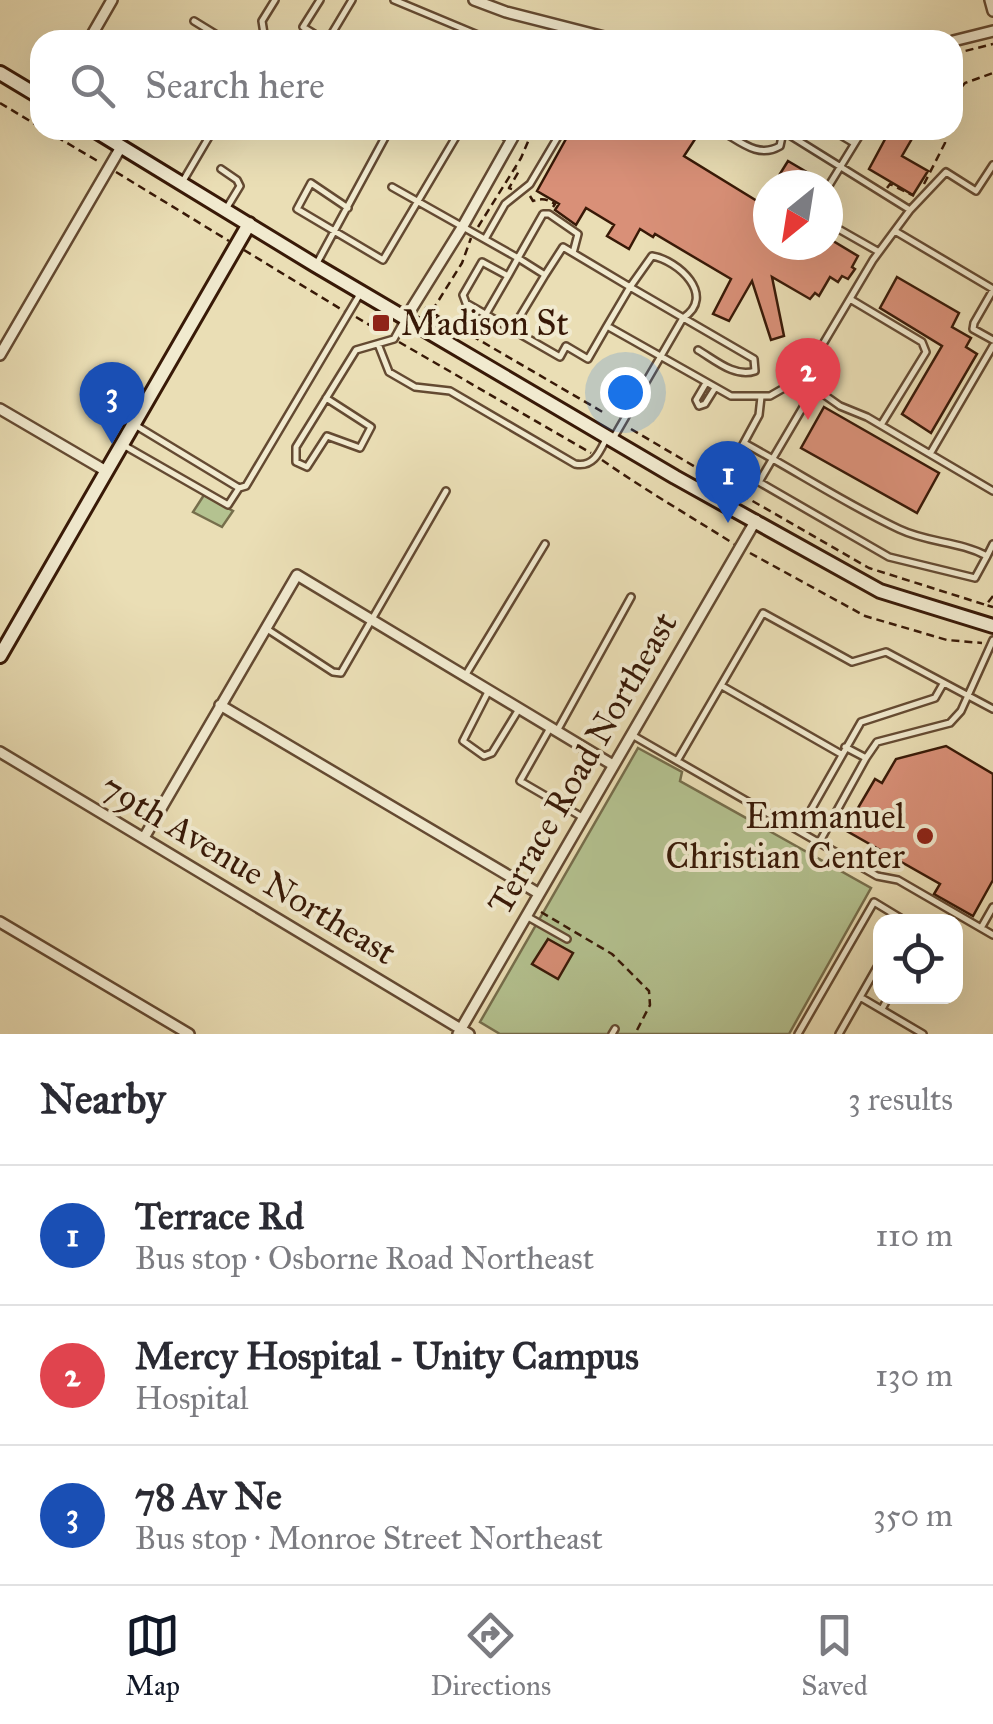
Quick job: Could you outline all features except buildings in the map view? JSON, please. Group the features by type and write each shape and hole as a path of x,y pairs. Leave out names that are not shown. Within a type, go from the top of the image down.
{"street":[{"path":"95,30 112,0"},
{"path":"474,0 574,30"},
{"path":"990,0 993,11"},
{"path":"963,38 993,31"},
{"path":"0,73 30,91"},
{"path":"110,140 675,476 719,490 756,520 880,591 993,626"},
{"path":"407,316 512,140"},
{"path":"0,356 121,147"},
{"path":"0,656 249,224"},
{"path":"0,409 106,471"},
{"name":"Terrace Road Northeast","path":"463,1032 538,893 756,520"},
{"path":"145,836 297,575 612,765"},
{"path":"220,705 538,893"},
{"name":"79th Avenue Northeast","path":"0,752 145,836 463,1032"},
{"path":"0,922 189,1034"}],"lane":[{"path":"263,30 262,21 275,0"},
{"path":"310,30 303,26 320,0"},
{"path":"332,30 352,0"},
{"path":"394,0 466,30"},
{"path":"194,21 209,30"},
{"path":"183,182 207,140"},
{"path":"315,265 384,140"},
{"path":"348,208 310,183 297,209 384,260 454,140"},
{"path":"485,239 505,204 530,184 556,140"},
{"path":"737,140 760,153 780,146 780,140"},
{"path":"796,140 910,210"},
{"path":"849,140 854,143"},
{"path":"838,170 856,140"},
{"path":"608,326 731,396 761,398 801,381 879,252 910,210 946,172 976,191 993,164"},
{"path":"221,169 240,186 226,209"},
{"path":"392,187 545,275"},
{"path":"486,314 543,214 578,234 572,252"},
{"path":"895,230 993,290 974,323 974,329 993,343 930,454"},
{"path":"843,232 879,252"},
{"path":"512,330 562,246 754,358 755,371 737,372 698,350"},
{"path":"378,344 389,372 414,387 450,390 584,466 611,436 694,306 696,292 676,264 652,256 588,359 566,346 560,357 466,303 463,295 482,262 508,276"},
{"path":"122,444 228,505 239,488 246,486 362,292"},
{"path":"850,299 922,342 926,352 881,426"},
{"path":"326,398 371,426 360,448 327,436 307,468 296,462 296,446 326,398 356,350 394,339 407,316"},
{"path":"801,381 993,491"},
{"path":"706,382 696,400 698,406 715,388"},
{"path":"719,490 759,415 761,398"},
{"path":"806,402 759,482 889,557 976,578 993,544"},
{"path":"133,424 239,488"},
{"path":"744,443 899,529 927,540 968,546 987,556"},
{"path":"264,627 336,673 344,668 446,491"},
{"path":"464,676 545,544"},
{"path":"582,817 520,782 631,597"},
{"path":"678,761 763,613 852,662 886,652 993,709"},
{"path":"819,842 877,742 950,722 961,711 992,642"},
{"path":"799,831 861,722 934,698 943,684"},
{"path":"721,685 843,750 866,758"},
{"path":"489,690 465,732 463,741 474,751 484,756 492,754 519,709"},
{"path":"630,734 877,876 898,880 993,935"},
{"path":"798,1034 874,902 894,914"},
{"path":"981,928 993,908"},
{"path":"526,915 566,939"},
{"path":"839,1034 873,974"},
{"path":"860,997 923,1034"},
{"path":"882,1010 885,1004"}],"path":[{"path":"963,52 993,44"},
{"path":"963,86 993,73"},
{"path":"0,103 30,121"},
{"path":"62,140 349,314 596,457 740,547 866,616 947,640 992,642"},
{"path":"432,311 529,140"},
{"path":"924,184 945,140"},
{"path":"883,193 890,184 917,197"},
{"path":"438,316 606,414"},
{"path":"631,429 719,490 868,568 993,608"},
{"path":"986,605 993,596"},
{"path":"540,911 612,954 649,991 650,1005 635,1034"}],"green space":[{"path":"204,495 233,511 222,527 193,512"},
{"path":"638,748 682,772 680,781 871,888 789,1034 500,1034 480,1022"}],"place":[{"name":"Madison St","path":"381,323"},
{"name":"Mercy Hospital - Unity Campus","path":"808,420"},
{"name":"78 Av Ne","path":"112,444"},
{"name":"Terrace Rd","path":"728,523"},
{"name":"Emmanuel Christian Center","path":"925,836"}]}
